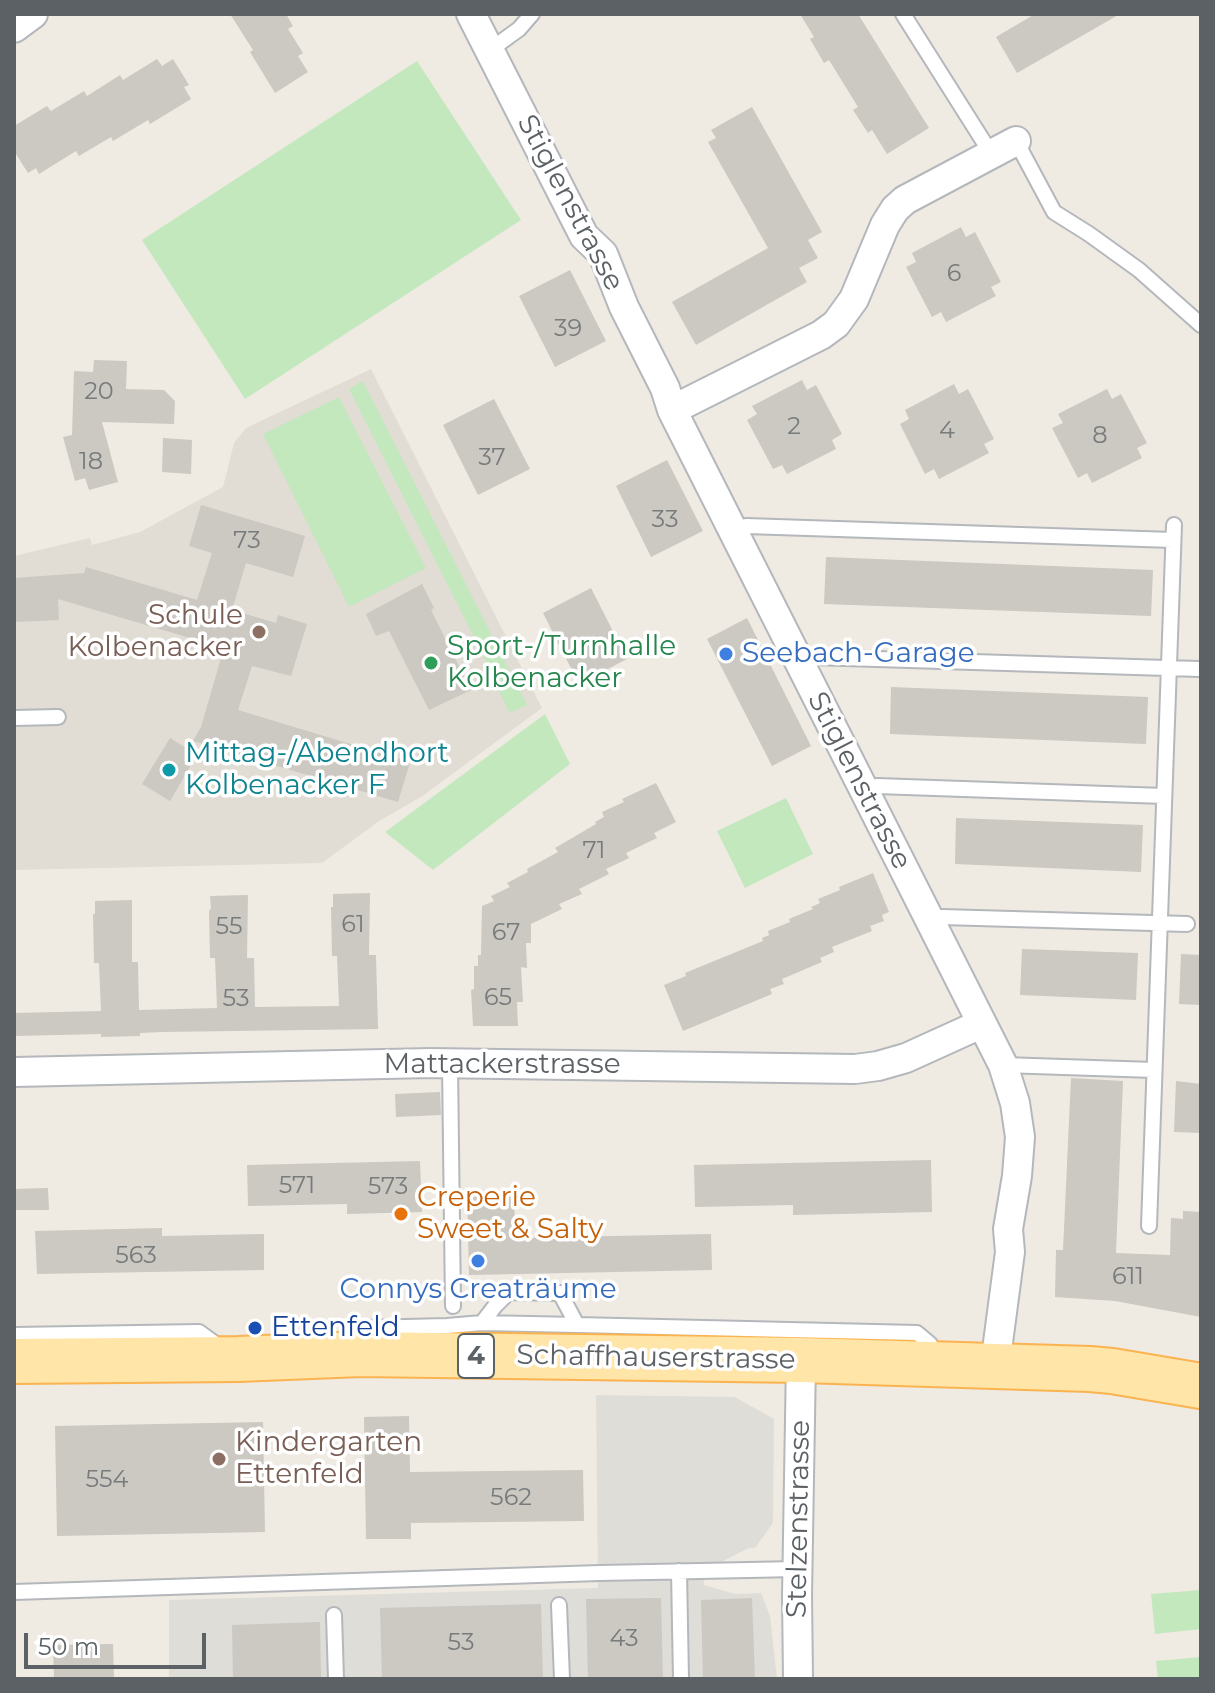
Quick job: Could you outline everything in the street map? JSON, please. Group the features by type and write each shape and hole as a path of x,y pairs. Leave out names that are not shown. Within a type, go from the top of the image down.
{"main road":[{"name":"Schaffhauserstrasse","path":"14,1361 238,1359 361,1354 801,1360 1112,1371 1201,1386"}],"street":[{"path":"14,28 33,14"},
{"name":"Stiglenstrasse","path":"471,14 584,236 603,254 624,307 665,388 672,410 1003,1065 1015,1103 1020,1137 1008,1229 1010,1252 995,1365"},
{"path":"672,410 821,335 836,324 854,299 885,225 895,209 905,200 1004,148"},
{"name":"Mattackerstrasse","path":"14,1072 431,1063 855,1069 906,1058 981,1024"},
{"name":"Stelzenstrasse","path":"798,1679 801,1360"}],"lane":[{"path":"490,50 519,29 532,14"},
{"path":"903,14 1054,212 1139,270 1201,325"},
{"path":"733,531 746,526 1174,532 1149,1226"},
{"path":"798,662 812,657 1199,669"},
{"path":"14,718 58,717"},
{"path":"865,793 877,786 1164,796"},
{"path":"929,921 942,917 1187,924"},
{"path":"450,1064 453,1306"},
{"path":"1003,1065 1154,1070"},
{"path":"482,1323 509,1292 560,1293 577,1325"},
{"path":"361,1354 364,1328 482,1323 917,1333 930,1344 937,1363"},
{"path":"14,1335 199,1332 238,1359"},
{"path":"14,1592 798,1569"},
{"path":"679,1571 681,1679"},
{"path":"559,1605 562,1679"},
{"path":"334,1615 336,1679"}],"shaded area":[{"name":"Schule Kolbenacker","path":"371,369 542,708 421,797 379,821 322,863 14,870 14,556 90,538 92,545 140,532 223,487 234,443 246,428"},
{"path":"596,1395 735,1397 774,1419 773,1523 755,1548 749,1548 703,1571 704,1585 735,1594 761,1593 770,1616 777,1679 169,1679 169,1600 598,1588"}],"green space":[{"path":"417,61 521,220 245,399 142,240"},
{"path":"363,381 527,705 510,713 495,684 349,389"},
{"path":"339,397 426,568 349,607 263,434"},
{"path":"545,714 570,764 433,870 385,832"},
{"path":"786,798 813,854 745,888 717,831"},
{"path":"1201,1590 1201,1629 1155,1634 1151,1594"},
{"path":"1201,1657 1201,1679 1158,1679 1156,1661"}],"building":[{"path":"230,14 286,14 293,26 288,29 303,53 298,56 308,72 275,93"},
{"path":"800,14 858,14 929,128 887,154 872,130 868,133 853,110 858,107 829,60 824,63 810,39 814,37"},
{"path":"1035,14 1120,14 1017,73 996,37"},
{"path":"157,59 162,66 173,59 189,85 184,87 191,99 150,124 148,120 113,141 111,137 79,156 76,151 39,174 36,168 28,173 14,151 14,126 47,106 51,111 84,91 87,96 120,75 123,80"},
{"path":"752,107 822,232 808,240 818,258 799,268 807,282 696,345 672,302 768,248 708,142 716,138 711,130"},
{"path":"961,227 966,237 975,232 1001,282 991,287 996,296 946,322 941,312 932,317 906,267 916,262 912,253"},
{"path":"570,270 606,341 555,367 519,296"},
{"path":"94,360 127,361 126,389 164,390 175,401 174,424 102,422 118,482 89,490 85,478 75,481 63,437 72,435 74,371 93,372"},
{"path":"802,380 807,390 816,385 842,434 832,440 836,449 787,474 782,465 773,469 747,420 757,414 752,406"},
{"path":"954,384 959,394 968,389 994,439 984,444 989,453 939,479 934,469 925,474 900,424 909,419 905,410"},
{"path":"1107,389 1112,399 1121,394 1147,443 1137,448 1142,458 1092,483 1087,473 1078,478 1052,428 1063,423 1058,414"},
{"path":"494,399 530,469 478,495 443,425"},
{"path":"163,438 192,440 191,474 162,472"},
{"path":"667,460 703,531 651,557 616,486"},
{"path":"201,505 305,536 293,577 246,563 232,610 276,623 278,615 307,624 291,676 252,666 238,710 410,762 398,802 193,741 201,727 224,648 58,599 59,620 14,622 14,578 84,573 86,567 197,600 212,553 189,546"},
{"path":"826,557 1153,570 1151,616 824,604"},
{"name":"Sport-/Turnhalle Kolbenacker","path":"422,584 434,608 431,610 471,690 429,710 389,631 376,636 366,614"},
{"path":"591,588 627,659 579,684 543,613"},
{"path":"747,618 811,746 772,766 707,639"},
{"path":"891,687 1148,697 1146,744 890,734"},
{"name":"Mittag-/Abendhort Kolbenacker F","path":"170,738 197,755 170,801 142,784"},
{"path":"656,783 676,822 654,833 657,838 626,853 629,858 606,869 609,874 579,889 582,894 559,904 562,909 531,924 531,943 526,943 527,968 521,967 523,1002 517,1002 518,1026 473,1026 471,990 474,989 474,966 478,966 478,955 481,955 482,906 494,901 491,896 510,887 507,883 558,852 555,848 596,824 604,817 602,812"},
{"path":"956,818 1143,825 1141,872 955,864"},
{"path":"873,873 889,912 882,915 884,921 870,926 872,931 832,947 834,952 820,958 822,962 782,979 784,984 770,989 772,994 683,1031 664,985 686,976 685,973 763,941 762,938 769,935 768,931 813,909 811,907 820,903 818,899"},
{"path":"370,893 369,955 376,955 378,1029 162,1032 101,1037 101,1034 14,1036 14,1013 101,1011 99,963 94,963 95,901 132,900 132,962 138,962 139,1010 217,1008 215,958 210,958 210,896 248,895 247,958 254,958 255,1007 339,1006 337,956 332,956 333,894"},
{"path":"1022,949 1138,953 1136,1000 1020,995"},
{"path":"1181,954 1201,955 1201,1005 1179,1004"},
{"path":"1071,1078 1123,1081 1116,1253 1170,1255 1171,1218 1183,1219 1183,1211 1201,1212 1201,1317 1115,1301 1055,1297 1056,1250 1063,1250"},
{"path":"1176,1081 1201,1084 1201,1133 1174,1132"},
{"path":"440,1092 441,1115 396,1117 395,1094"},
{"path":"931,1160 932,1212 793,1215 793,1205 695,1207 694,1165"},
{"path":"420,1161 422,1212 347,1214 347,1204 248,1206 247,1165"},
{"path":"48,1188 49,1210 14,1210 14,1189"},
{"path":"514,1190 515,1238 711,1234 712,1270 469,1275 467,1191"},
{"path":"162,1228 162,1236 264,1234 264,1270 37,1274 35,1231"},
{"path":"409,1416 410,1472 583,1470 584,1521 411,1523 411,1539 366,1539 364,1417"},
{"path":"263,1422 265,1532 57,1536 55,1426"},
{"path":"661,1598 663,1679 588,1679 586,1599"},
{"path":"752,1598 755,1679 703,1679 701,1600"},
{"path":"541,1604 543,1679 382,1679 380,1608"},
{"path":"320,1622 321,1679 233,1679 232,1625"},
{"path":"113,1644 114,1679 54,1679 53,1645"}],"place":[{"name":"Schule Kolbenacker","path":"259,632"},
{"name":"Seebach-Garage","path":"726,654"},
{"name":"Sport-/Turnhalle Kolbenacker","path":"431,663"},
{"name":"Mittag-/Abendhort Kolbenacker F","path":"169,770"},
{"name":"Creperie Sweet & Salty","path":"401,1214"},
{"name":"Connys Creaträume","path":"478,1261"},
{"name":"Ettenfeld","path":"255,1328"},
{"name":"Kindergarten Ettenfeld","path":"219,1459"}]}
